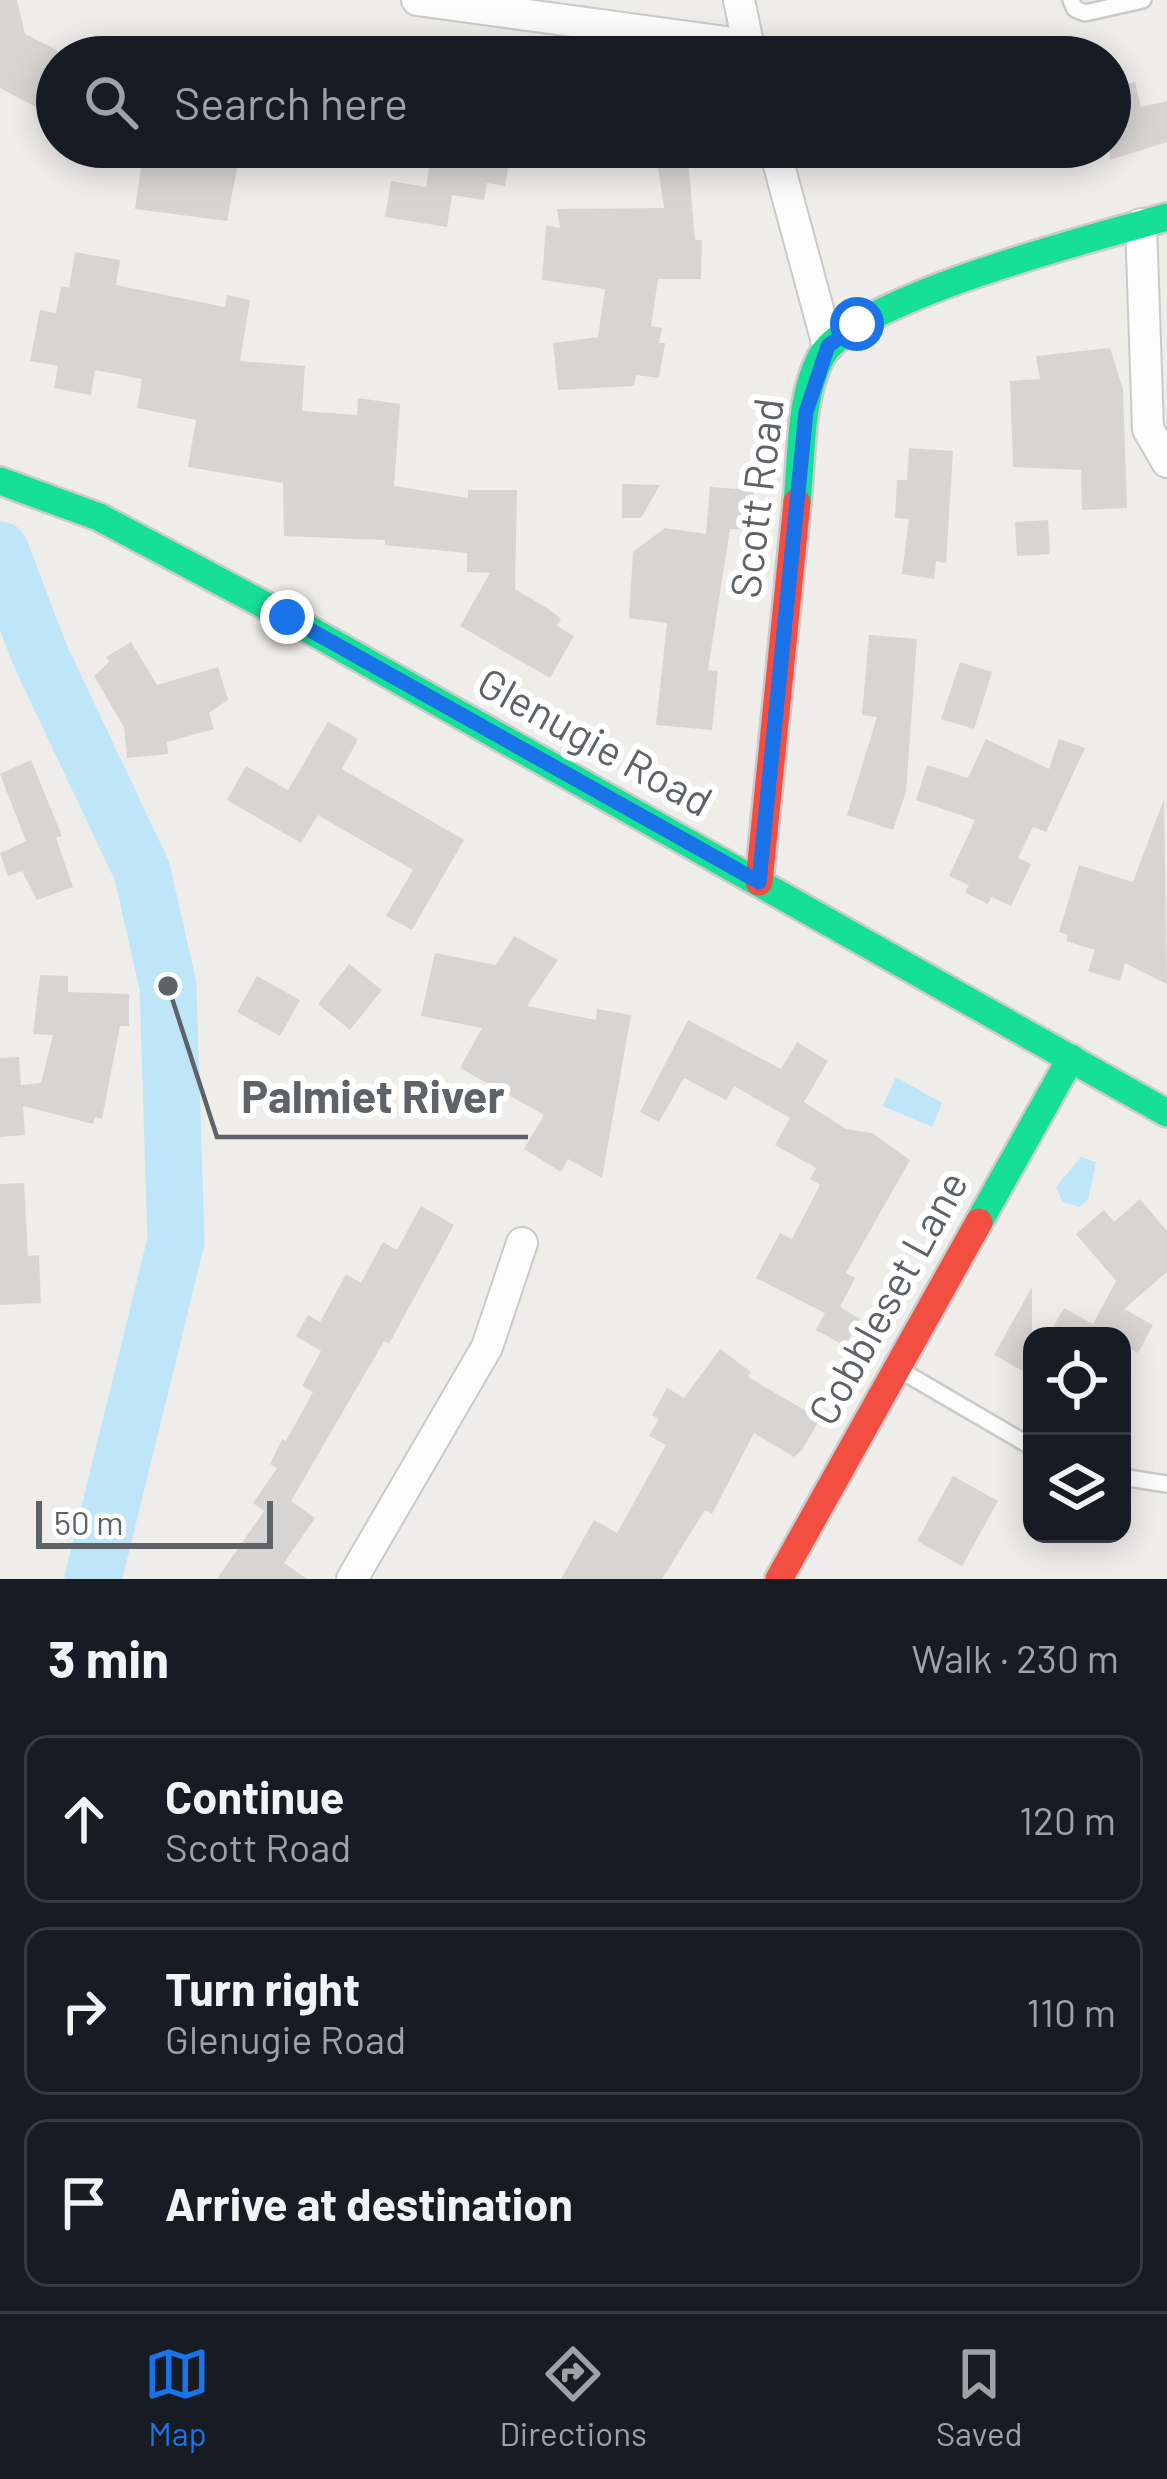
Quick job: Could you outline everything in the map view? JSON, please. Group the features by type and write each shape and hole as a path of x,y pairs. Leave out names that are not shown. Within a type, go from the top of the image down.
{"street":[{"path":"417,0 652,36"},
{"path":"740,0 747,36"},
{"path":"780,168 828,346 888,309 1154,220 1148,429 1167,462"},
{"name":"Scott Road","path":"759,882 806,412 828,346"},
{"name":"Glenugie Road","path":"12,484 100,517 169,553 1167,1113"},
{"name":"Cobbleset Lane","path":"778,1579 1071,1058"},
{"path":"352,1579 487,1347 522,1244"}],"lane":[{"path":"1071,0 1075,9 1085,13 1143,0"},
{"path":"896,1368 1023,1442"},
{"path":"1131,1478 1167,1484"}],"water":[{"path":"896,1077 942,1103 932,1127 883,1106"},
{"path":"1081,1157 1096,1162 1088,1200 1079,1207 1063,1202 1056,1187"}],"building":[{"path":"0,0 17,0 25,34 36,40 36,107 0,88"},
{"path":"1135,82 1141,107 1167,101 1167,142 1131,153 1131,83"},
{"path":"141,168 237,168 227,221 135,209"},
{"path":"429,168 508,168 505,186 487,183 484,200 452,195 447,227 385,217 391,181 426,187"},
{"path":"658,168 689,168 695,240 702,240 701,279 658,279 651,326 662,328 659,343 665,343 659,378 636,375 634,386 558,390 553,343 598,337 605,289 542,280 546,225 560,228 557,209 664,208"},
{"path":"75,252 120,260 116,285 225,307 227,295 250,300 240,361 305,366 302,411 357,415 358,398 400,404 394,486 468,498 468,490 517,490 515,589 561,619 557,626 574,636 550,678 460,626 490,573 467,572 467,553 385,545 385,540 284,536 283,483 188,467 196,420 137,408 142,379 95,370 91,395 54,388 58,366 30,361 40,310 56,313 61,286 69,288"},
{"path":"1110,348 1123,389 1127,508 1082,510 1081,470 1013,467 1010,381 1040,379 1036,356"},
{"path":"909,448 953,451 946,563 936,561 934,579 902,574 909,519 895,518 897,480 907,480"},
{"path":"622,484 660,485 641,518 622,518"},
{"path":"710,487 754,490 751,530 730,529 708,670 718,671 712,730 656,725 667,623 629,618 633,552 665,528 706,534"},
{"path":"1048,520 1050,554 1017,556 1015,522"},
{"path":"869,635 917,639 906,792 893,830 847,815 877,717 862,715"},
{"path":"131,642 157,685 218,667 228,700 209,713 214,729 167,742 168,754 127,758 124,727 94,676 109,662 106,657"},
{"path":"960,662 992,672 974,729 941,719"},
{"path":"328,722 358,739 342,769 464,840 412,930 386,916 413,870 318,815 301,843 227,800 246,766 288,790"},
{"path":"986,739 1049,769 1059,739 1085,748 1046,832 1033,827 1018,858 1031,864 1011,906 991,897 988,904 965,893 969,885 949,876 975,820 916,800 927,765 968,778"},
{"path":"31,760 62,836 56,838 73,887 37,900 22,871 8,876 0,853 26,841 0,774"},
{"path":"1164,799 1167,984 1125,963 1120,981 1088,971 1095,950 1066,941 1068,935 1059,932 1079,865 1133,882"},
{"path":"514,936 558,960 527,1006 596,1020 597,1009 631,1015 602,1178 568,1159 561,1172 524,1149 544,1115 460,1068 482,1028 421,1016 435,953 496,965"},
{"path":"349,964 382,990 350,1030 318,1004"},
{"path":"40,975 68,976 68,992 129,994 129,1026 120,1026 102,1119 95,1117 93,1124 23,1106 25,1135 0,1137 0,1058 19,1057 21,1085 41,1083 53,1035 33,1034"},
{"path":"257,976 300,1000 280,1036 237,1012"},
{"path":"688,1020 781,1069 797,1042 828,1061 804,1102 846,1129 872,1133 910,1160 846,1273 855,1278 840,1307 860,1319 845,1346 816,1330 825,1313 756,1278 780,1233 792,1239 820,1185 810,1179 816,1168 775,1145 790,1118 734,1086 726,1100 684,1078 659,1122 640,1112"},
{"path":"24,1183 28,1256 39,1255 41,1303 0,1305 0,1184"},
{"path":"1140,1199 1167,1231 1167,1272 1124,1309 1153,1325 1138,1353 1131,1349 1131,1327 1053,1327 1064,1308 1093,1324 1116,1281 1076,1234 1104,1210 1114,1222"},
{"path":"421,1206 454,1225 389,1344 384,1341 291,1501 315,1518 284,1563 307,1579 217,1579 264,1511 253,1503 277,1468 270,1464 282,1439 286,1441 313,1392 302,1386 321,1351 296,1336 308,1315 320,1322 346,1274 361,1283 383,1242 397,1250"},
{"path":"1032,1287 1032,1327 1023,1327 1023,1371 994,1355"},
{"path":"720,1349 751,1372 748,1377 820,1419 802,1450 794,1457 754,1433 712,1514 705,1510 662,1579 561,1579 594,1520 617,1533 666,1445 649,1436 659,1419 652,1415 667,1388 684,1398"},
{"path":"953,1476 998,1501 962,1566 917,1541"}],"waterway":[{"path":"0,550 40,655 142,871 168,986 176,1241 93,1579"}],"traffic: fast":[{"path":"797,502 809,391 821,357 842,335 879,313 980,272 1167,217"},
{"path":"0,481 99,517 287,617 1167,1113"},
{"path":"979,1222 1071,1058"}],"traffic: jam":[{"path":"759,882 797,502"},
{"path":"779,1579 979,1222"}],"place":[{"name":"Palmiet River","path":"168,986"}],"route":[{"path":"287,617 759,882 806,412 815,372 828,346 857,324"}]}
